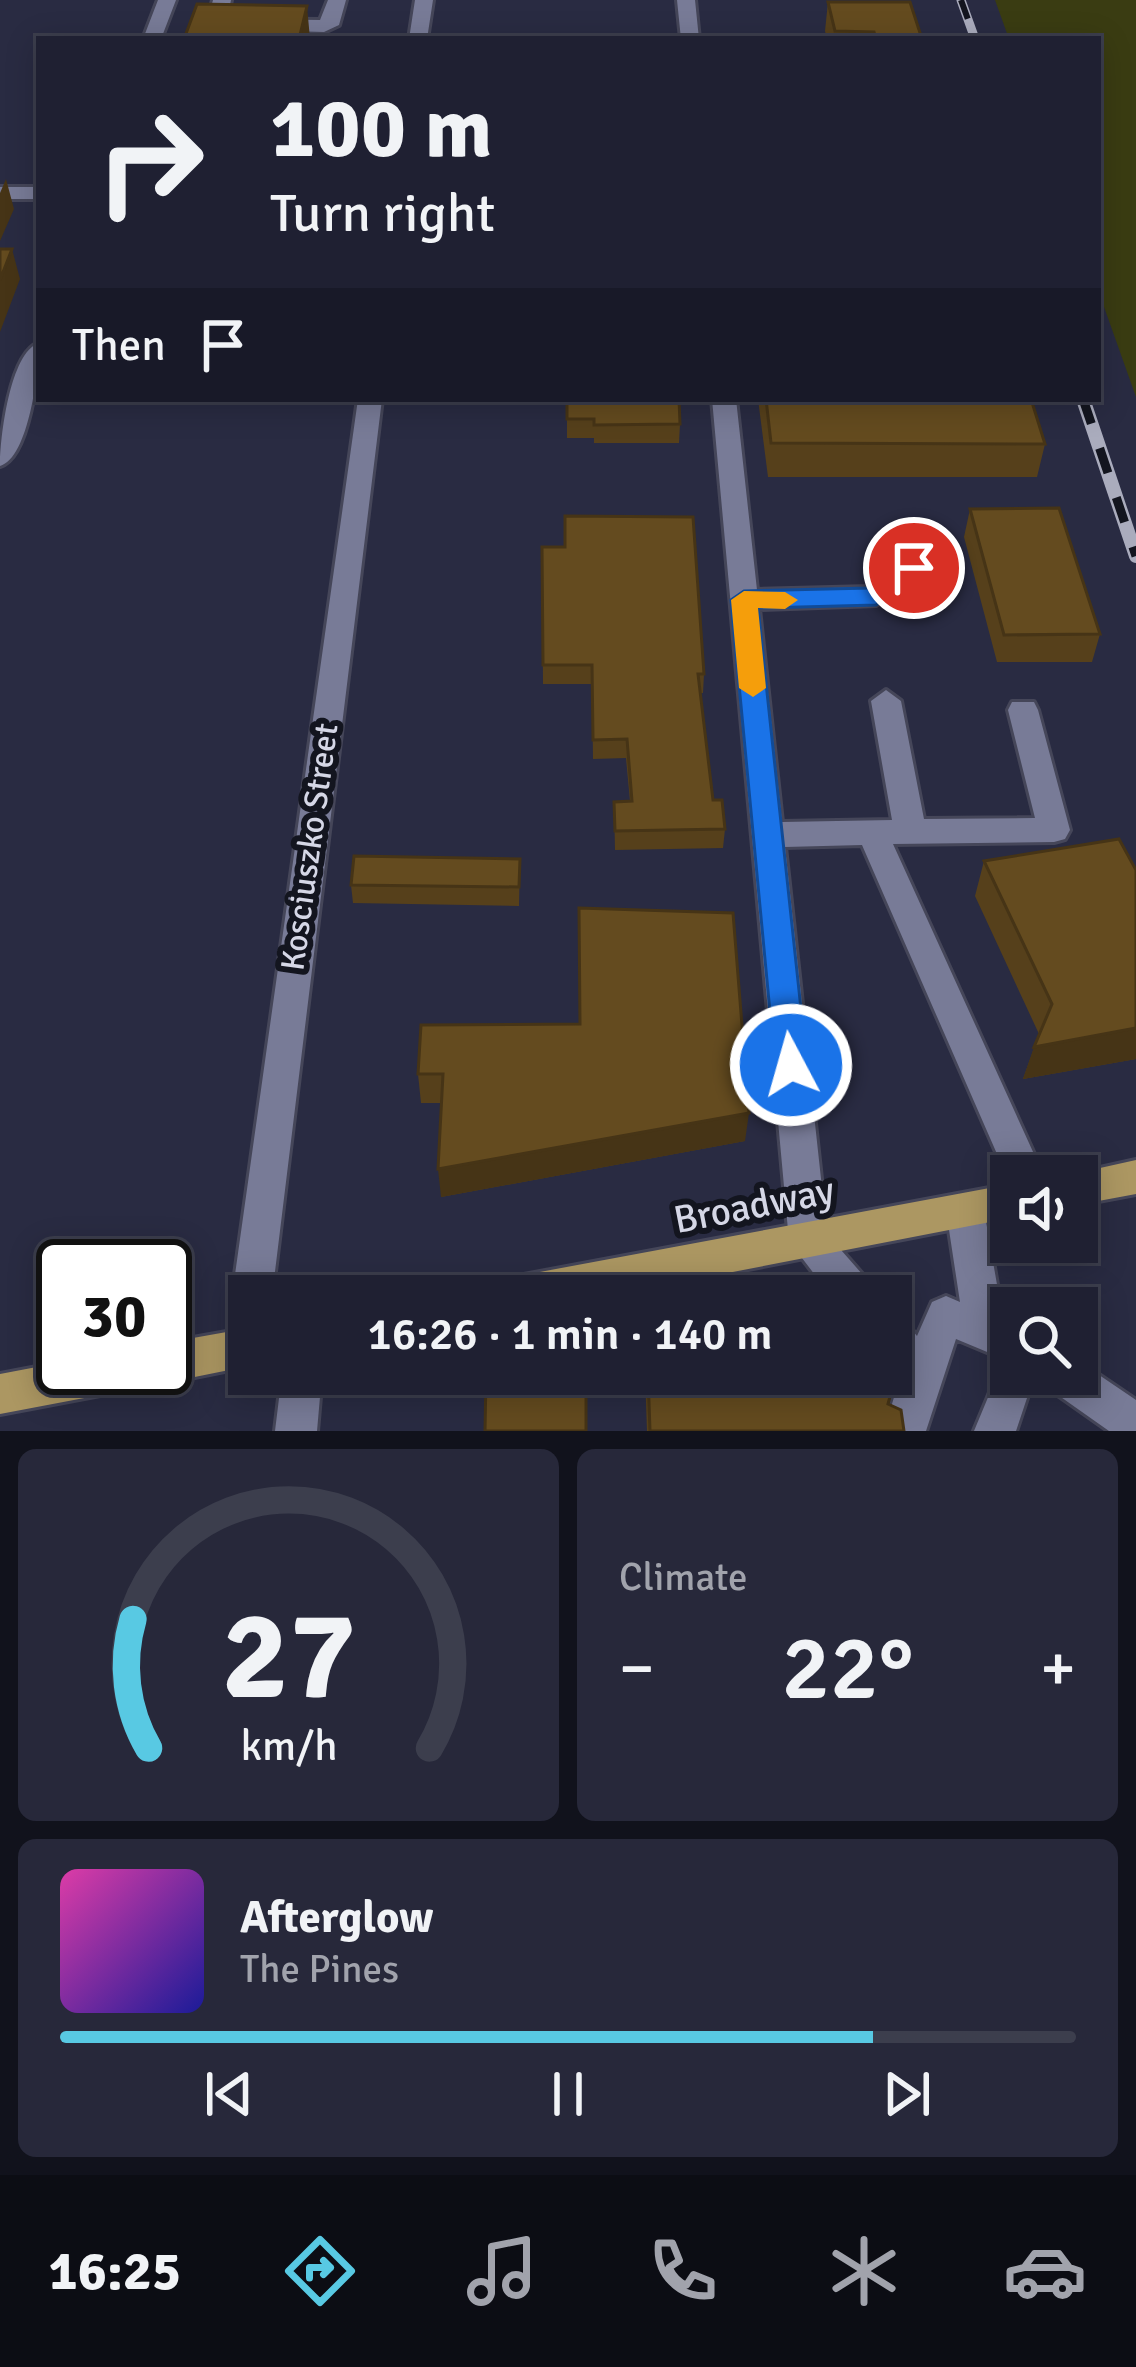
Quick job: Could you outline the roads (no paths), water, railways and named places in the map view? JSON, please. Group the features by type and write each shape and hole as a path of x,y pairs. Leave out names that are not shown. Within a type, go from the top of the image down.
{"main road":[{"path":"1098,1184 1136,1177"},
{"name":"Broadway","path":"624,1275 990,1205"},
{"path":"192,1355 228,1344"},
{"path":"0,1394 36,1387"}],"street":[{"path":"153,36 166,0"},
{"path":"223,0 216,22 225,25 324,26 332,21 337,0"},
{"path":"418,36 424,0"},
{"path":"686,0 690,36"},
{"path":"0,193 36,193"},
{"path":"0,458 36,358"},
{"name":"Kosciuszko Street","path":"255,1275 370,402"},
{"path":"724,402 808,1240 838,1275"},
{"path":"744,600 876,596 914,568 906,534"},
{"path":"886,701 910,832"},
{"path":"767,835 1054,830 1023,710"},
{"path":"872,832 1016,1155"},
{"path":"965,1210 990,1306"},
{"path":"905,1431 922,1372 946,1315 990,1334"},
{"path":"912,1360 922,1372"},
{"path":"296,1431 300,1395"},
{"path":"994,1431 1008,1395"},
{"path":"1095,1395 1132,1418"}],"railway":[{"path":"961,0 974,36"},
{"path":"1084,402 1136,556"}]}
